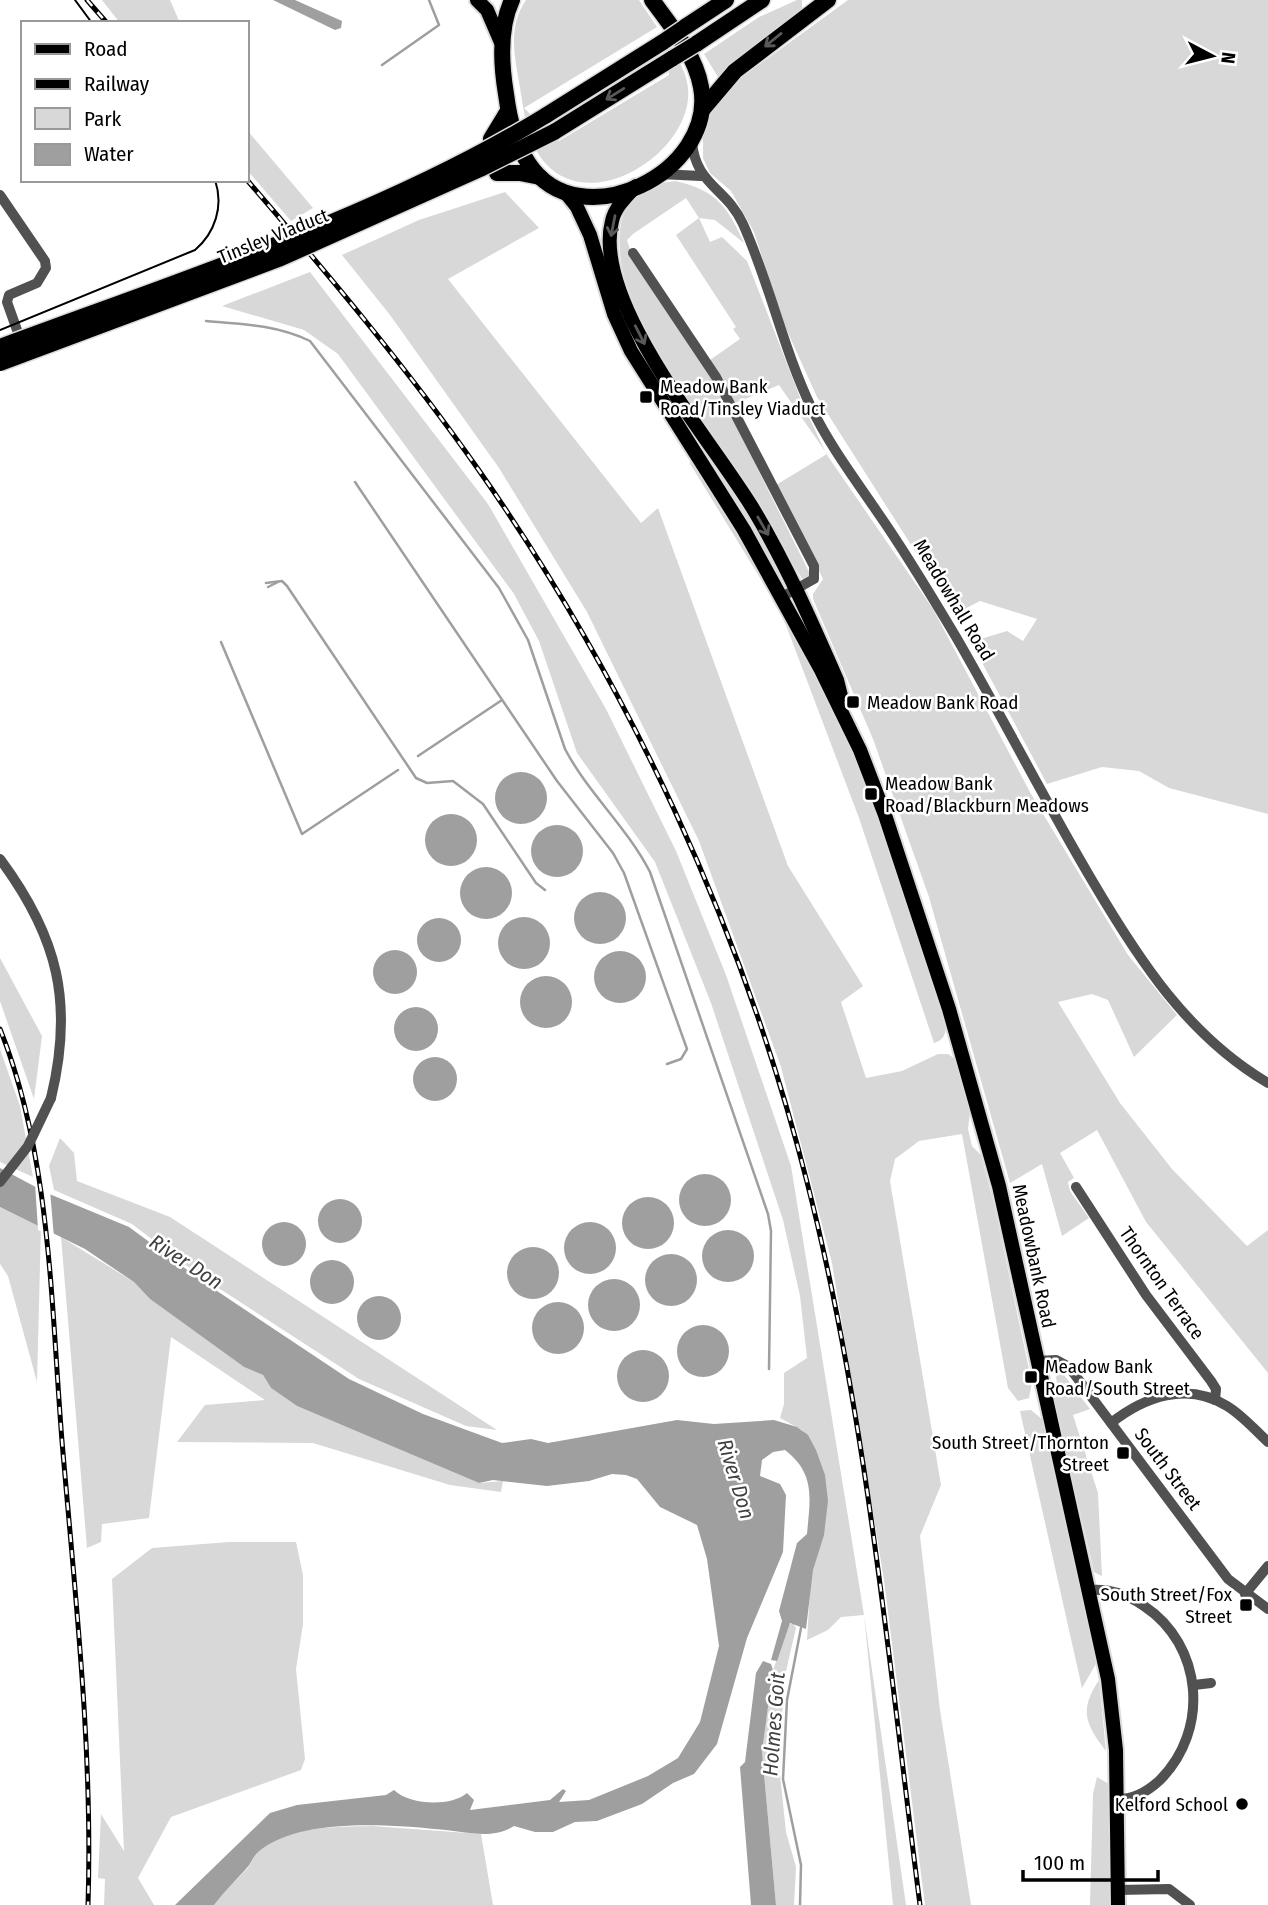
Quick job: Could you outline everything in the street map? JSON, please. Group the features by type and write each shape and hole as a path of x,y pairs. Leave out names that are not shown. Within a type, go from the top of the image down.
{"highway":[{"path":"512,0 507,10 503,48 508,111 529,165 542,178 565,192 586,198 602,198 636,187 660,174 684,154 692,141 702,110 702,88 694,64 652,0"},
{"name":"Tinsley Viaduct","path":"0,345 278,243 465,162 545,116 726,0"},
{"name":"Tinsley Viaduct","path":"0,365 281,258 481,169 554,132 762,0"},
{"path":"702,110 735,71 828,0"},
{"name":"Tinsley Viaduct","path":"0,345 277,239 462,158 491,139 508,111"},
{"name":"Tinsley Viaduct","path":"0,365 283,262 481,176 498,173 532,174 542,178"}],"main road":[{"path":"477,0 487,10 503,48"},
{"path":"636,187 618,205 612,221 610,244 615,272 632,320 650,355 696,427 753,509 797,590 837,680 845,715"},
{"path":"565,192 577,207 590,235 614,314 631,351 682,436 744,530 845,715"},
{"path":"682,436 696,427"},
{"name":"Meadowbank Road","path":"845,715 885,815 949,1009 999,1186 1113,1712 1118,1898"}],"street":[{"path":"666,19 667,0"},
{"path":"660,174 701,176 692,141"},
{"name":"Meadowhall Road","path":"701,176 729,201 739,216 784,341 813,410 957,638 1042,796 1142,962 1199,1029 1235,1061 1268,1083"},
{"path":"0,195 45,261 44,275 37,283 9,295 7,302 26,353"},
{"path":"633,253 716,377 814,566 814,579 780,598"},
{"path":"0,859 24,891 44,929 55,963 62,999 62,1032 51,1098 28,1146 0,1182"},
{"name":"Thornton Terrace","path":"1076,1188 1146,1295 1211,1381 1216,1389 1215,1400"},
{"name":"South Street","path":"1038,1362 1056,1360 1069,1367 1228,1579 1268,1609"},
{"path":"1111,1423 1130,1408 1154,1397 1186,1394 1215,1400 1237,1413 1268,1442"},
{"path":"1245,1594 1268,1566"},
{"path":"1088,1590 1112,1590 1153,1611 1179,1641 1191,1669 1194,1685 1188,1732 1173,1765 1146,1791 1135,1797 1117,1799"},
{"path":"1194,1685 1211,1683"},
{"path":"1118,1898 1169,1889 1190,1905"}],"green space":[{"path":"102,0 170,0 179,21 118,21"},
{"path":"526,0 639,0 657,27 524,108 559,141 669,75 663,35 687,81 686,111 675,133 658,153 637,169 614,179 589,183 566,178 546,164 540,156 523,108 514,43 516,21"},
{"path":"802,0 802,10 718,77 704,54 759,17"},
{"path":"848,0 1268,0 1268,814 1169,788 1139,771 1102,767 1047,784 971,642 1007,631 1023,641 1037,619 980,601 955,614 817,397 784,324 754,232 731,191 710,173 703,158 703,129 715,105 738,80"},
{"path":"248,131 313,208 291,221 248,171"},
{"path":"676,181 702,190 719,202 732,219 744,243 715,220 699,218 686,198 627,240 632,256 705,363 811,576 804,582 713,436 663,365 646,335 628,291 619,242 622,220 632,201 649,188"},
{"path":"505,192 539,228 448,279 641,523 658,508 788,866 863,986 841,1002 866,1078 902,1071 938,1054 948,1054 955,1059 971,1105 968,1129 972,1146 981,1155 994,1204 1032,1383 1029,1398 1018,1401 1008,1388 962,1134 919,1141 895,1159 890,1181 941,1485 920,1536 940,1710 971,1905 925,1905 884,1580 832,1263 781,1067 699,841 587,612 499,468 390,315 342,255 419,220"},
{"path":"699,218 710,242 722,237 747,261 803,405 825,452 779,385 733,404 710,360 740,339 733,329 736,327 676,235"},
{"path":"310,272 488,504 606,709 676,851 726,975 791,1166 864,1615 841,1617 828,1630 807,1640 818,1458 802,1430 780,1418 784,1404 784,1373 807,1358 800,1296 783,1220 711,1003 655,862 577,753 539,641 514,594 338,354 304,330 222,306"},
{"path":"701,443 740,501 790,588 784,591 725,486 697,447"},
{"path":"827,454 933,609 1031,794 1128,955 1177,1015 1134,1057 1108,1000 1092,994 1058,1002 1120,1103 1172,1169 1247,1246 1268,1230 1268,1373 1146,1222 1097,1130 1060,1153 1074,1178 1068,1182 1070,1191 1089,1218 1062,1236 1042,1164 1010,1183 929,897 873,739 813,599 813,594 823,579 776,485"},
{"path":"689,462 695,465 767,580 815,669 848,739 893,860 946,1024 944,1036 937,1042 934,1043 859,818 781,612"},
{"path":"0,958 42,1036 34,1099 0,1001"},
{"path":"0,1049 20,1106 33,1177 0,1162"},
{"path":"60,1138 74,1153 77,1181 170,1217 497,1430 466,1426 359,1379 200,1276 132,1224 54,1190 49,1166"},
{"path":"0,1207 41,1227 37,1382 8,1276 0,1264"},
{"path":"61,1237 134,1282 150,1299 244,1367 263,1375 271,1388 297,1406 479,1483 503,1481 501,1492 450,1485 313,1443 177,1442 205,1405 265,1400 171,1337 149,1518 102,1524 101,1542 87,1548"},
{"path":"1059,1373 1064,1375 1090,1409 1073,1415 1098,1493 1102,1576 1094,1572 1052,1390 1058,1389 1056,1377"},
{"path":"1031,1410 1043,1420 1097,1662 1082,1688 1020,1411"},
{"path":"229,1542 296,1542 303,1575 303,1624 296,1669 305,1759 301,1770 171,1817 138,1878 154,1905 104,1905 105,1879 98,1878 101,1814 124,1851 112,1579 152,1548"},
{"path":"864,1615 906,1905 893,1905"},
{"path":"793,1623 796,1628 786,1671 778,1756 786,1832 796,1867 794,1905 776,1905 762,1752 773,1670 789,1625"},
{"path":"1099,1680 1106,1751 1093,1733 1087,1717 1089,1700"},
{"path":"1097,1777 1109,1784 1109,1905 1090,1905 1093,1794"},
{"path":"372,1826 481,1834 493,1905 214,1905 247,1869 258,1851 270,1843 312,1829"}],"water":[{"path":"273,0 295,0 342,21 341,28 335,30"},
{"path":"521,772 540,779 547,798 540,817 521,824 502,817 495,798 502,779"},
{"path":"451,814 470,821 477,840 470,859 451,866 432,859 425,840 432,821"},
{"path":"557,825 576,832 583,851 576,870 557,877 538,870 531,851 538,832"},
{"path":"486,867 505,874 512,893 505,912 486,919 467,912 460,893 467,874"},
{"path":"600,892 619,899 626,918 619,937 600,944 581,937 574,918 581,899"},
{"path":"524,917 543,924 550,943 543,962 524,969 505,962 498,943 505,924"},
{"path":"439,918 448,919 455,924 460,931 460,949 455,956 448,961 439,962 430,961 423,956 418,949 417,940 418,931 423,924 430,919"},
{"path":"395,950 404,951 411,956 416,963 416,981 411,988 404,993 395,994 386,993 379,988 374,981 373,972 374,963 379,956 386,951"},
{"path":"620,951 639,958 646,977 639,996 620,1003 601,996 594,977 601,958"},
{"path":"546,976 565,983 572,1002 565,1021 546,1028 527,1021 520,1002 527,983"},
{"path":"416,1007 425,1008 432,1013 437,1020 437,1038 432,1045 425,1050 416,1051 407,1050 400,1045 395,1038 394,1029 395,1020 400,1013 407,1008"},
{"path":"435,1057 444,1058 451,1063 456,1070 456,1088 451,1095 444,1100 435,1101 426,1100 419,1095 414,1088 413,1079 414,1070 419,1063 426,1058"},
{"name":"River Don","path":"0,1168 47,1193 129,1227 205,1283 349,1379 423,1414 502,1443 531,1439 548,1443 677,1420 714,1424 774,1420 797,1427 808,1435 816,1450 825,1475 828,1501 824,1535 813,1570 806,1629 790,1623 777,1661 771,1660 782,1621 779,1611 797,1543 807,1534 810,1498 802,1468 785,1450 773,1452 762,1460 760,1476 780,1484 786,1495 783,1552 747,1638 717,1744 694,1774 673,1783 642,1804 597,1821 575,1822 553,1832 535,1832 514,1826 498,1833 481,1834 375,1825 322,1828 298,1833 276,1841 258,1852 214,1905 175,1905 270,1813 297,1805 386,1795 394,1790 409,1799 430,1802 451,1801 467,1793 474,1800 470,1810 550,1800 563,1789 566,1791 559,1802 589,1800 648,1776 678,1758 700,1722 719,1646 707,1559 697,1525 660,1507 637,1479 612,1474 589,1481 547,1486 493,1480 479,1483 297,1406 271,1388 263,1375 244,1367 150,1299 134,1282 85,1249 0,1207"},
{"path":"705,1174 724,1181 731,1200 724,1219 705,1226 686,1219 679,1200 686,1181"},
{"path":"648,1197 667,1204 674,1223 667,1242 648,1249 629,1242 622,1223 629,1204"},
{"path":"340,1199 349,1200 356,1205 361,1212 361,1230 356,1237 349,1242 340,1243 331,1242 324,1237 319,1230 318,1221 319,1212 324,1205 331,1200"},
{"path":"284,1222 293,1223 300,1228 305,1235 305,1253 300,1260 293,1265 284,1266 275,1265 268,1260 263,1253 262,1244 263,1235 268,1228 275,1223"},
{"path":"590,1222 609,1229 616,1248 609,1267 590,1274 571,1267 564,1248 571,1229"},
{"path":"728,1230 747,1237 754,1256 747,1275 728,1282 709,1275 702,1256 709,1237"},
{"path":"533,1247 552,1254 559,1273 552,1292 533,1299 514,1292 507,1273 514,1254"},
{"path":"671,1254 690,1261 697,1280 690,1299 671,1306 652,1299 645,1280 652,1261"},
{"path":"332,1260 341,1261 348,1266 353,1273 353,1291 348,1298 341,1303 332,1304 323,1303 316,1298 311,1291 310,1282 311,1273 316,1266 323,1261"},
{"path":"614,1279 633,1286 640,1305 633,1324 614,1331 595,1324 588,1305 595,1286"},
{"path":"379,1296 388,1297 395,1302 400,1309 400,1327 395,1334 388,1339 379,1340 370,1339 363,1334 358,1327 357,1318 358,1309 363,1302 370,1297"},
{"path":"558,1302 577,1309 584,1328 577,1347 558,1354 539,1347 532,1328 539,1309"},
{"path":"703,1325 722,1332 729,1351 722,1370 703,1377 684,1370 677,1351 684,1332"},
{"path":"643,1350 662,1357 669,1376 662,1395 643,1402 624,1395 617,1376 624,1357"},
{"path":"763,1661 771,1664 773,1670 762,1752 776,1905 751,1905 740,1767 745,1762 756,1673"}],"pier":[{"path":"35,1183 50,1190 54,1238 38,1230"}],"waterway":[{"path":"382,65 439,25 429,0"},
{"path":"206,321 272,328 310,341 499,588 528,640 565,749 650,872 768,1214 771,1231 769,1369"},
{"path":"355,482 557,781 613,853 624,873 687,1049 681,1059 667,1064"},
{"path":"266,583 282,581 287,586 416,778 427,783 453,781 483,804 536,883 545,890"},
{"path":"268,587 278,582"},
{"path":"221,642 302,834 398,770"},
{"path":"418,756 502,700"},
{"name":"Holmes Goit","path":"800,1905 801,1865 783,1779 787,1700 801,1628"}],"tram line":[{"path":"75,0 91,21"},
{"path":"0,330 195,250 208,236 216,218 218,190 216,182"}],"railway":[{"path":"87,0 105,21"},
{"path":"248,181 337,286 423,394 533,551 584,635 675,811 750,994 781,1088 807,1182 846,1360 874,1542 920,1905"},
{"path":"0,1029 30,1128 46,1232 85,1731 88,1905"}],"place":[{"name":"Meadow Bank Road/Tinsley Viaduct","path":"646,397"},
{"name":"Meadow Bank Road","path":"853,702"},
{"name":"Meadow Bank Road/Blackburn Meadows","path":"871,794"},
{"name":"Meadow Bank Road/South Street","path":"1031,1377"},
{"name":"South Street/Thornton Street","path":"1123,1453"},
{"name":"South Street/Fox Street","path":"1246,1605"},
{"name":"Kelford School","path":"1242,1804"}]}
